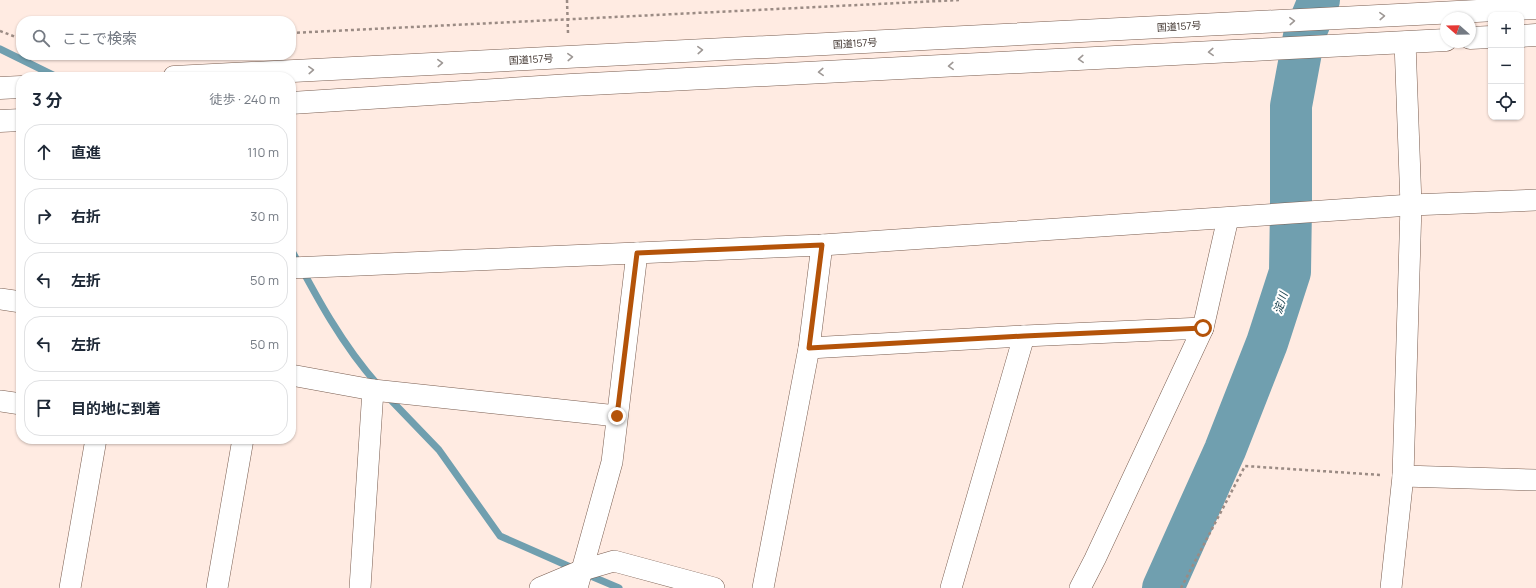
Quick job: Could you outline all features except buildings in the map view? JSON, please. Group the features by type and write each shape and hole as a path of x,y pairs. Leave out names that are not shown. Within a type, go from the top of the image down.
{"highway":[{"name":"国道157号","path":"274,72 1536,8"},
{"path":"1524,36 1536,35"},
{"path":"1476,38 1488,37"},
{"path":"296,103 571,85 1440,40"},
{"path":"0,88 16,87"},
{"path":"0,121 16,120"}],"street":[{"path":"1391,588 1402,476 1411,205 1405,42"},
{"path":"296,268 822,245 1411,205 1536,200"},
{"path":"1080,588 1203,328 1228,218"},
{"path":"763,588 809,348 822,245"},
{"path":"580,579 612,462 637,253"},
{"path":"0,299 16,301"},
{"path":"809,348 1203,328"},
{"path":"951,588 1024,336"},
{"path":"296,376 372,390 617,416"},
{"path":"360,588 372,390"},
{"path":"0,401 16,403"},
{"path":"70,588 95,444"},
{"path":"216,588 239,444"},
{"path":"1402,476 1536,480"},
{"path":"540,588 580,579 614,561 714,588"}],"path":[{"path":"296,33 959,0"},
{"path":"0,31 16,37"},
{"path":"1181,588 1245,466 1402,476"}],"waterway":[{"name":"淀川","path":"1163,588 1225,450 1267,343 1290,272 1291,106 1304,36 1319,0"},
{"path":"0,49 16,57"},
{"path":"22,60 47,72"},
{"path":"296,258 330,320 365,370 378,385"},
{"path":"387,396 439,450 500,536 575,569"},
{"path":"586,574 619,588"}],"route":[{"path":"617,416 637,253 822,245 809,348 1203,328"}]}
